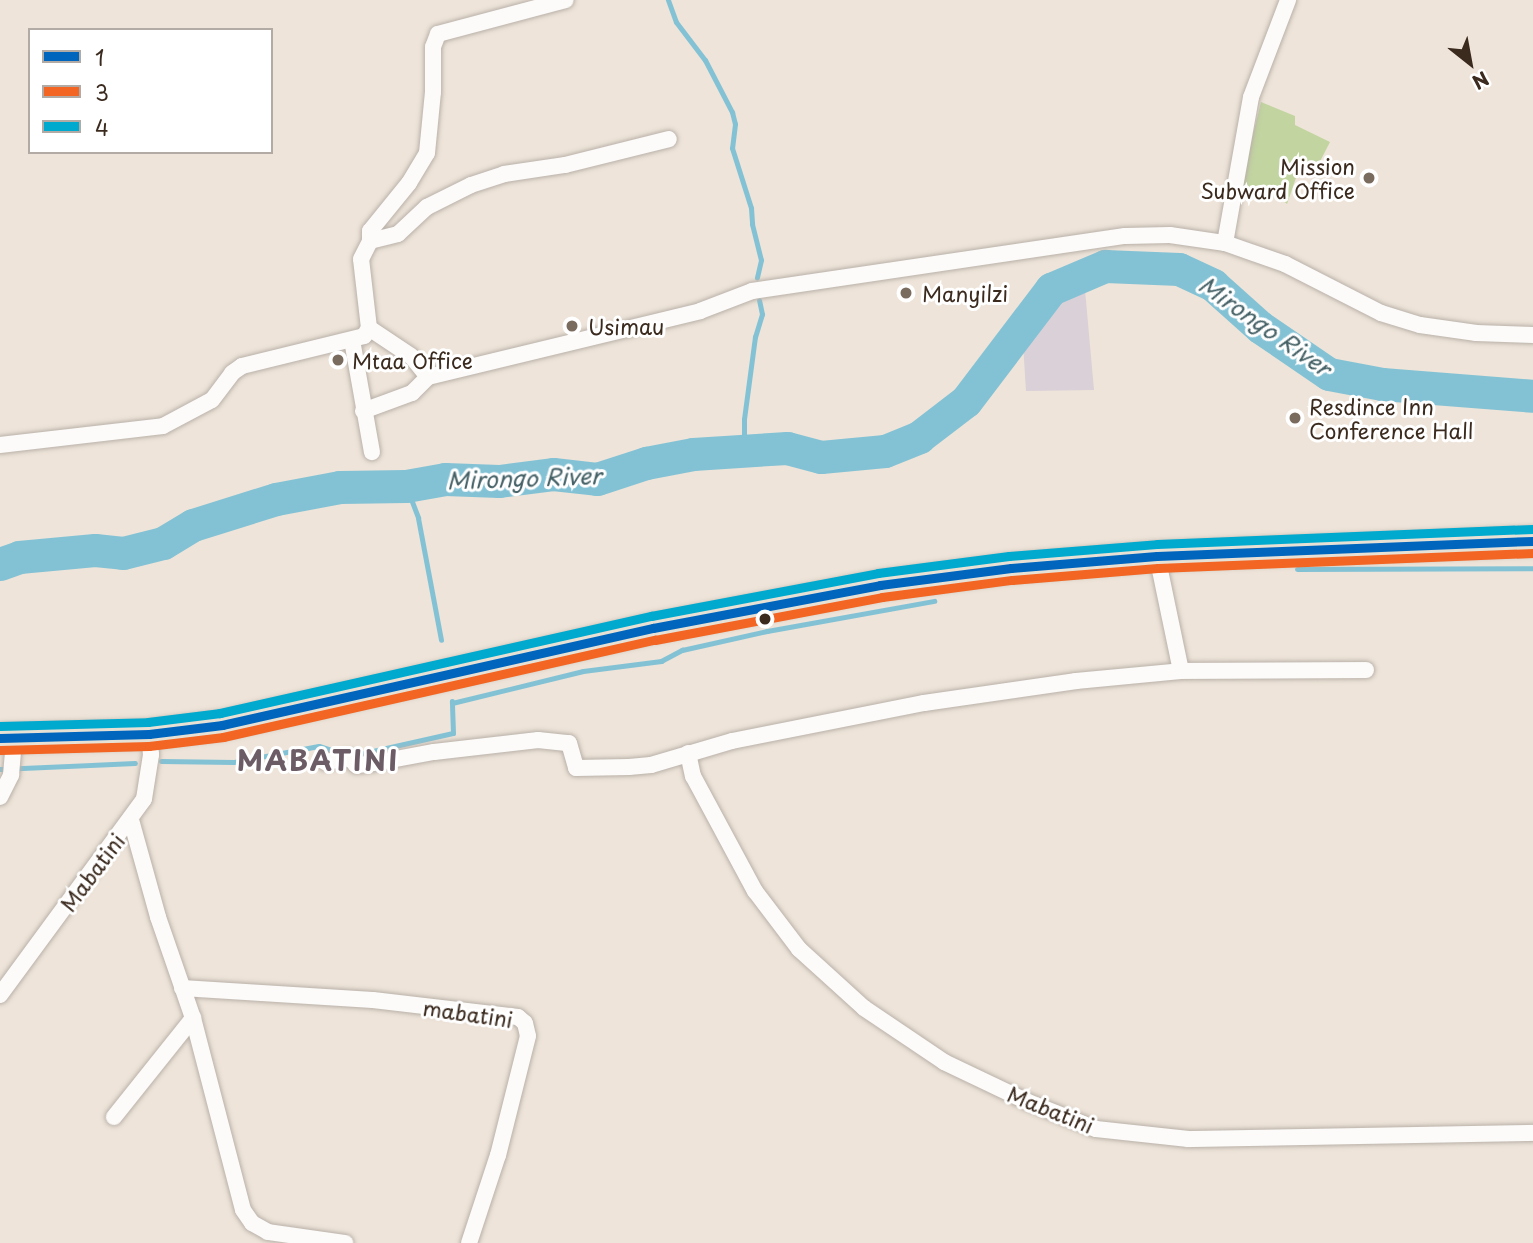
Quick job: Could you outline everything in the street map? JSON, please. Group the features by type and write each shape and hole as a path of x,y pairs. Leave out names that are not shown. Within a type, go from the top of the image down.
{"highway":[{"path":"10,753 234,722 653,628 880,585 1011,568 1157,556 1533,541"}],"street":[{"path":"0,445 163,426 212,400 232,373 242,366 364,336 369,328 360,272 363,251 370,241 370,231 409,183 427,153 433,92 433,47 438,34 566,0"},
{"path":"1225,243 1251,97 1288,0"},
{"path":"370,241 398,234 427,207 471,185 504,174 565,165 669,139"},
{"path":"363,411 412,393 428,377 700,311 752,291 1125,236 1170,235 1225,243 1284,264 1381,313 1420,325 1476,333 1533,335"},
{"path":"369,328 411,356 428,377"},
{"path":"352,340 372,452"},
{"path":"1157,556 1181,671"},
{"path":"325,762 350,758 356,765 369,764 434,752 538,740 569,743 576,768 651,765 732,741 924,703 1076,681 1181,671 1366,670"},
{"name":"Mabatini","path":"0,995 131,820 147,789 151,755 149,734"},
{"path":"0,797 10,753"},
{"name":"Mabatini","path":"688,753 693,776 755,891 799,949 864,1008 944,1062 1028,1102 1096,1129 1188,1139 1533,1133"},
{"path":"131,820 158,916 193,1018 243,1210 252,1223 268,1232 345,1243"},
{"name":"mabatini","path":"182,988 373,1000 518,1017 525,1023 528,1036 498,1155 469,1243"},
{"path":"114,1117 193,1018"}],"shaded area":[{"path":"1084,279 1094,390 1026,391 1023,343"}],"green space":[{"path":"1261,102 1295,116 1295,125 1330,142 1313,175 1299,169 1287,204 1267,187 1238,196"}],"waterway":[{"path":"668,0 676,22 705,60 732,112 735,124 732,148 751,208 761,260 757,278"},
{"name":"Mirongo River","path":"0,564 19,557 95,550 123,553 163,543 193,525 276,499 340,487 406,486 445,479 499,481 553,474 597,479 646,463 693,454 787,448 821,457 885,451 919,437 966,401 1051,289 1105,266 1179,269 1213,285 1260,327 1329,374 1382,384 1533,396"},
{"path":"744,453 744,419 755,337 762,314 759,300"},
{"path":"406,486 418,518 441,640"},
{"path":"1297,569 1533,568"},
{"path":"452,703 583,671 661,661 682,650 767,631 934,601"},
{"path":"350,753 364,753 453,733 452,701"},
{"path":"161,761 234,762 319,746 340,753"},
{"path":"0,769 135,763"}],"transit line":[{"name":"4","path":"0,726 148,722 220,713 651,616 878,573 1009,556 1157,544 1533,529"},
{"name":"1","path":"0,738 149,734 222,725 653,628 880,585 1011,568 1157,556 1533,541"},
{"name":"3","path":"0,750 149,746 223,737 655,640 882,597 1012,580 1158,568 1533,553"}],"place":[{"name":"Mission Subward Office","path":"1369,178"},
{"name":"Manyilzi","path":"906,293"},
{"name":"Usimau","path":"572,326"},
{"name":"Mtaa Office","path":"338,360"},
{"name":"Resdince Inn Conference Hall","path":"1295,418"}],"district":[{"name":"MABATINI","path":"318,760"}]}
